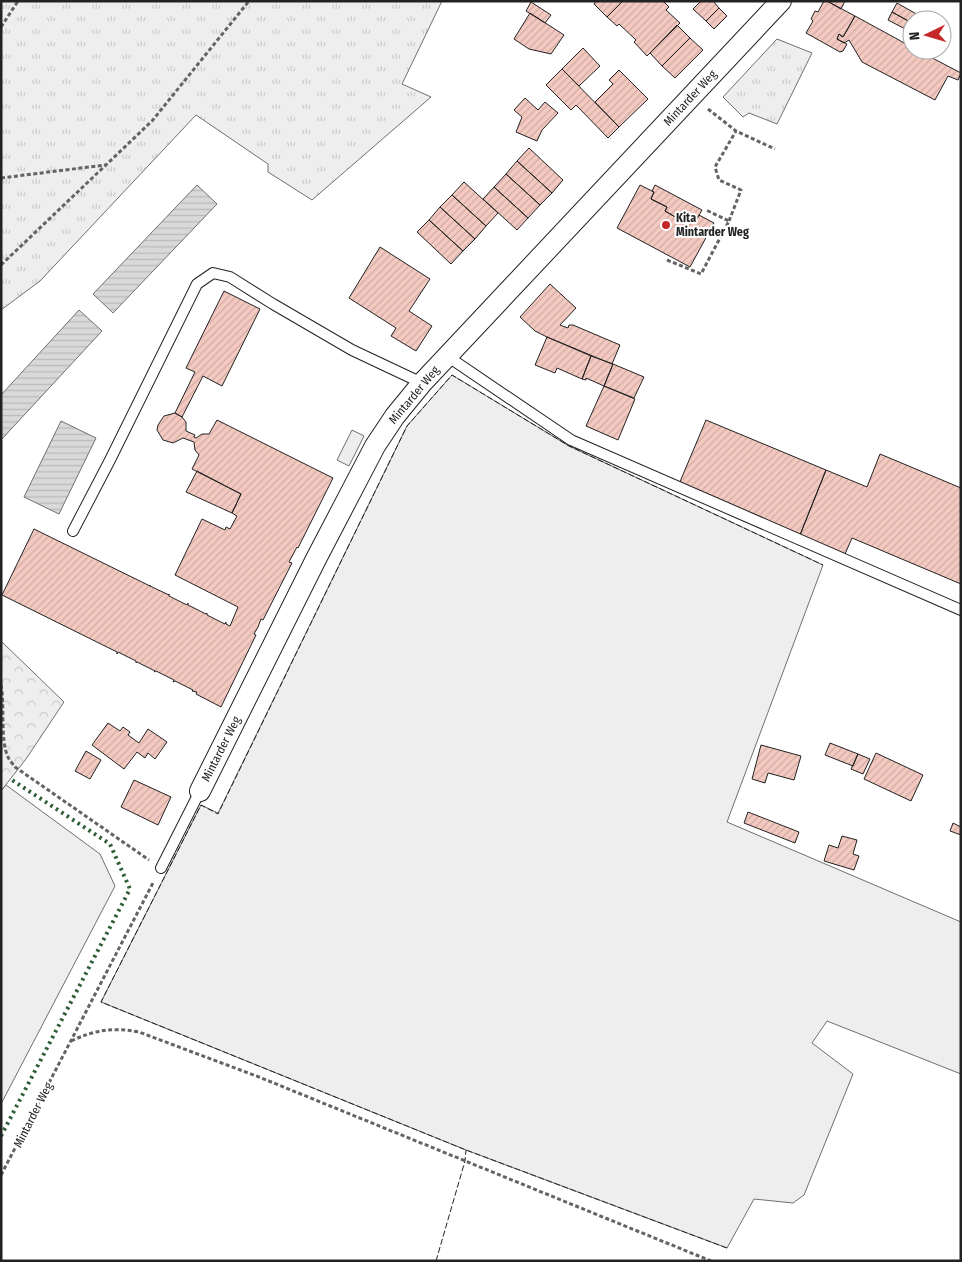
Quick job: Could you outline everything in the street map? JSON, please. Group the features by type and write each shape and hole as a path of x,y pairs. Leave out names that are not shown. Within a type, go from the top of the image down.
{"street":[{"name":"Mintarder Weg","path":"200,791 316,559 375,446 395,416 447,356 781,1"}],"lane":[{"path":"74,530 197,284 214,273 230,277 352,350 422,383"},
{"path":"447,356 571,440 961,610"},
{"name":"Mintarder Weg","path":"161,868 200,791"}],"path":[{"path":"1,27 18,1"},
{"path":"1,265 152,121 249,1"},
{"path":"691,96 736,131 776,149"},
{"path":"667,260 701,274 728,221 741,190 719,180 715,167 736,131"},
{"path":"1,178 105,165"},
{"path":"706,210 728,221"},
{"path":"1,685 4,700 4,744 8,757 15,767 161,868"},
{"name":"Mintarder Weg","path":"1,1175 161,868"},
{"path":"70,1041 89,1033 108,1029 139,1032 259,1077 710,1261"}],"green space":[{"path":"1,1 442,1 402,84 431,97 312,200 268,172 268,164 196,115 40,281 1,310"},
{"path":"777,39 812,53 777,124 749,113 743,117 723,97"},
{"path":"452,375 569,446 823,565 727,822 961,922 961,1074 827,1021 812,1043 853,1074 804,1195 793,1203 754,1199 727,1248 466,1150 101,1002 201,805 218,813 407,426"},
{"path":"1,641 64,702 26,759 1,791"},
{"path":"6,785 100,854 115,886 1,1104 1,791"}],"shaded area":[{"path":"197,185 217,204 113,313 93,294"},
{"path":"79,310 102,331 1,440 1,395"},
{"path":"61,421 96,438 59,514 24,497"},
{"path":"352,430 364,436 349,466 337,460"}],"building":[{"path":"596,1 623,1 607,17 594,4"},
{"path":"623,1 663,1 669,7 666,10 680,23 647,56 634,42 636,40 619,24 617,26 607,17"},
{"path":"701,1 713,1 719,8 706,21 693,9"},
{"path":"824,1 855,16 843,37 839,34 837,39 847,44 843,51 840,52 806,33 813,21 811,19 815,11 818,12"},
{"path":"827,1 845,1 841,9"},
{"path":"531,2 551,15 545,23 526,11"},
{"path":"897,3 909,10 902,10 902,18 892,12"},
{"path":"719,8 727,16 714,29 706,21"},
{"path":"892,12 902,18 902,27 888,20"},
{"path":"530,13 564,35 551,54 529,49 514,39"},
{"path":"855,16 902,42 902,60 936,60 961,73 958,80 948,76 935,100 862,62 849,40 844,43 837,39 839,34 843,37"},
{"path":"677,25 690,38 662,66 650,53"},
{"path":"690,38 703,50 675,78 662,66"},
{"path":"583,48 600,66 579,86 562,69"},
{"path":"562,69 619,127 608,138 576,105 571,110 546,85"},
{"path":"619,70 648,99 619,127 595,102 613,84 609,80"},
{"path":"525,98 538,110 545,102 558,113 542,130 537,141 516,132 522,117 514,110"},
{"path":"529,148 563,180 552,193 517,161"},
{"path":"517,161 552,193 540,205 506,174"},
{"path":"506,174 540,205 528,218 494,187"},
{"path":"464,182 498,213 486,226 452,195"},
{"name":"Kita Mintarder Weg","path":"640,185 654,192 651,199 667,207 665,211 677,218 679,214 695,222 699,215 714,223 690,267 617,228"},
{"path":"655,185 702,210 695,222 679,214 677,218 665,211 667,207 651,199"},
{"path":"494,187 528,218 517,230 483,199"},
{"path":"452,195 486,226 475,239 440,207"},
{"path":"440,207 475,239 463,251 429,220"},
{"path":"429,220 463,251 451,264 417,232"},
{"path":"380,247 430,279 409,311 432,326 416,351 391,336 396,328 349,298"},
{"path":"550,284 576,308 560,325 568,328 569,325 573,325 620,345 612,364 535,331 520,317"},
{"path":"224,291 260,309 222,386 203,376 182,417 175,413 195,372 186,368"},
{"path":"547,337 591,356 582,379 557,368 555,373 535,365"},
{"path":"591,356 613,364 604,386 586,378 586,380 582,379"},
{"path":"613,364 644,377 634,398 604,386"},
{"path":"604,386 635,399 618,440 586,426"},
{"path":"175,413 182,417 186,422 186,431 195,435 194,437 196,438 202,434 209,434 217,420 333,478 289,562 292,563 263,620 261,619 254,634 256,635 221,707 196,694 197,692 175,681 173,682 174,680 136,663 136,661 118,652 117,654 117,652 2,595 34,529 187,605 188,603 188,605 207,613 207,615 225,624 226,622 230,626 238,607 175,575 202,519 225,530 226,527 230,529 237,516 232,513 241,494 192,469 199,455 195,450 194,442 183,438 173,443 163,440 157,430 164,416"},
{"path":"706,420 826,470 800,535 679,484"},
{"path":"880,454 961,488 961,584 852,538 845,554 800,535 826,470 867,487"},
{"path":"197,471 241,494 232,513 186,492"},
{"path":"108,723 120,731 123,727 130,732 128,735 139,743 148,729 167,742 155,759 148,753 145,758 137,752 124,769 92,745"},
{"path":"830,743 858,754 853,766 825,755"},
{"path":"761,745 801,756 794,780 768,773 765,783 752,779"},
{"path":"86,751 101,760 90,779 75,771"},
{"path":"876,753 923,775 911,801 864,779"},
{"path":"858,754 870,759 863,774 851,769"},
{"path":"134,780 171,797 158,825 121,807"},
{"path":"748,812 799,832 795,843 744,823"},
{"path":"953,823 961,827 961,835 950,831"},
{"path":"842,836 857,840 853,854 859,856 854,870 824,861 829,845 838,848"}],"hedge":[{"path":"1,1136 130,889 110,844 12,780"}],"fence":[{"path":"727,1248 466,1150 101,1002 201,805 218,814 407,426 452,375 569,446 823,565"},
{"path":"436,1261 465,1161 466,1150"}],"place":[{"name":"Kita Mintarder Weg","path":"666,225"}]}
